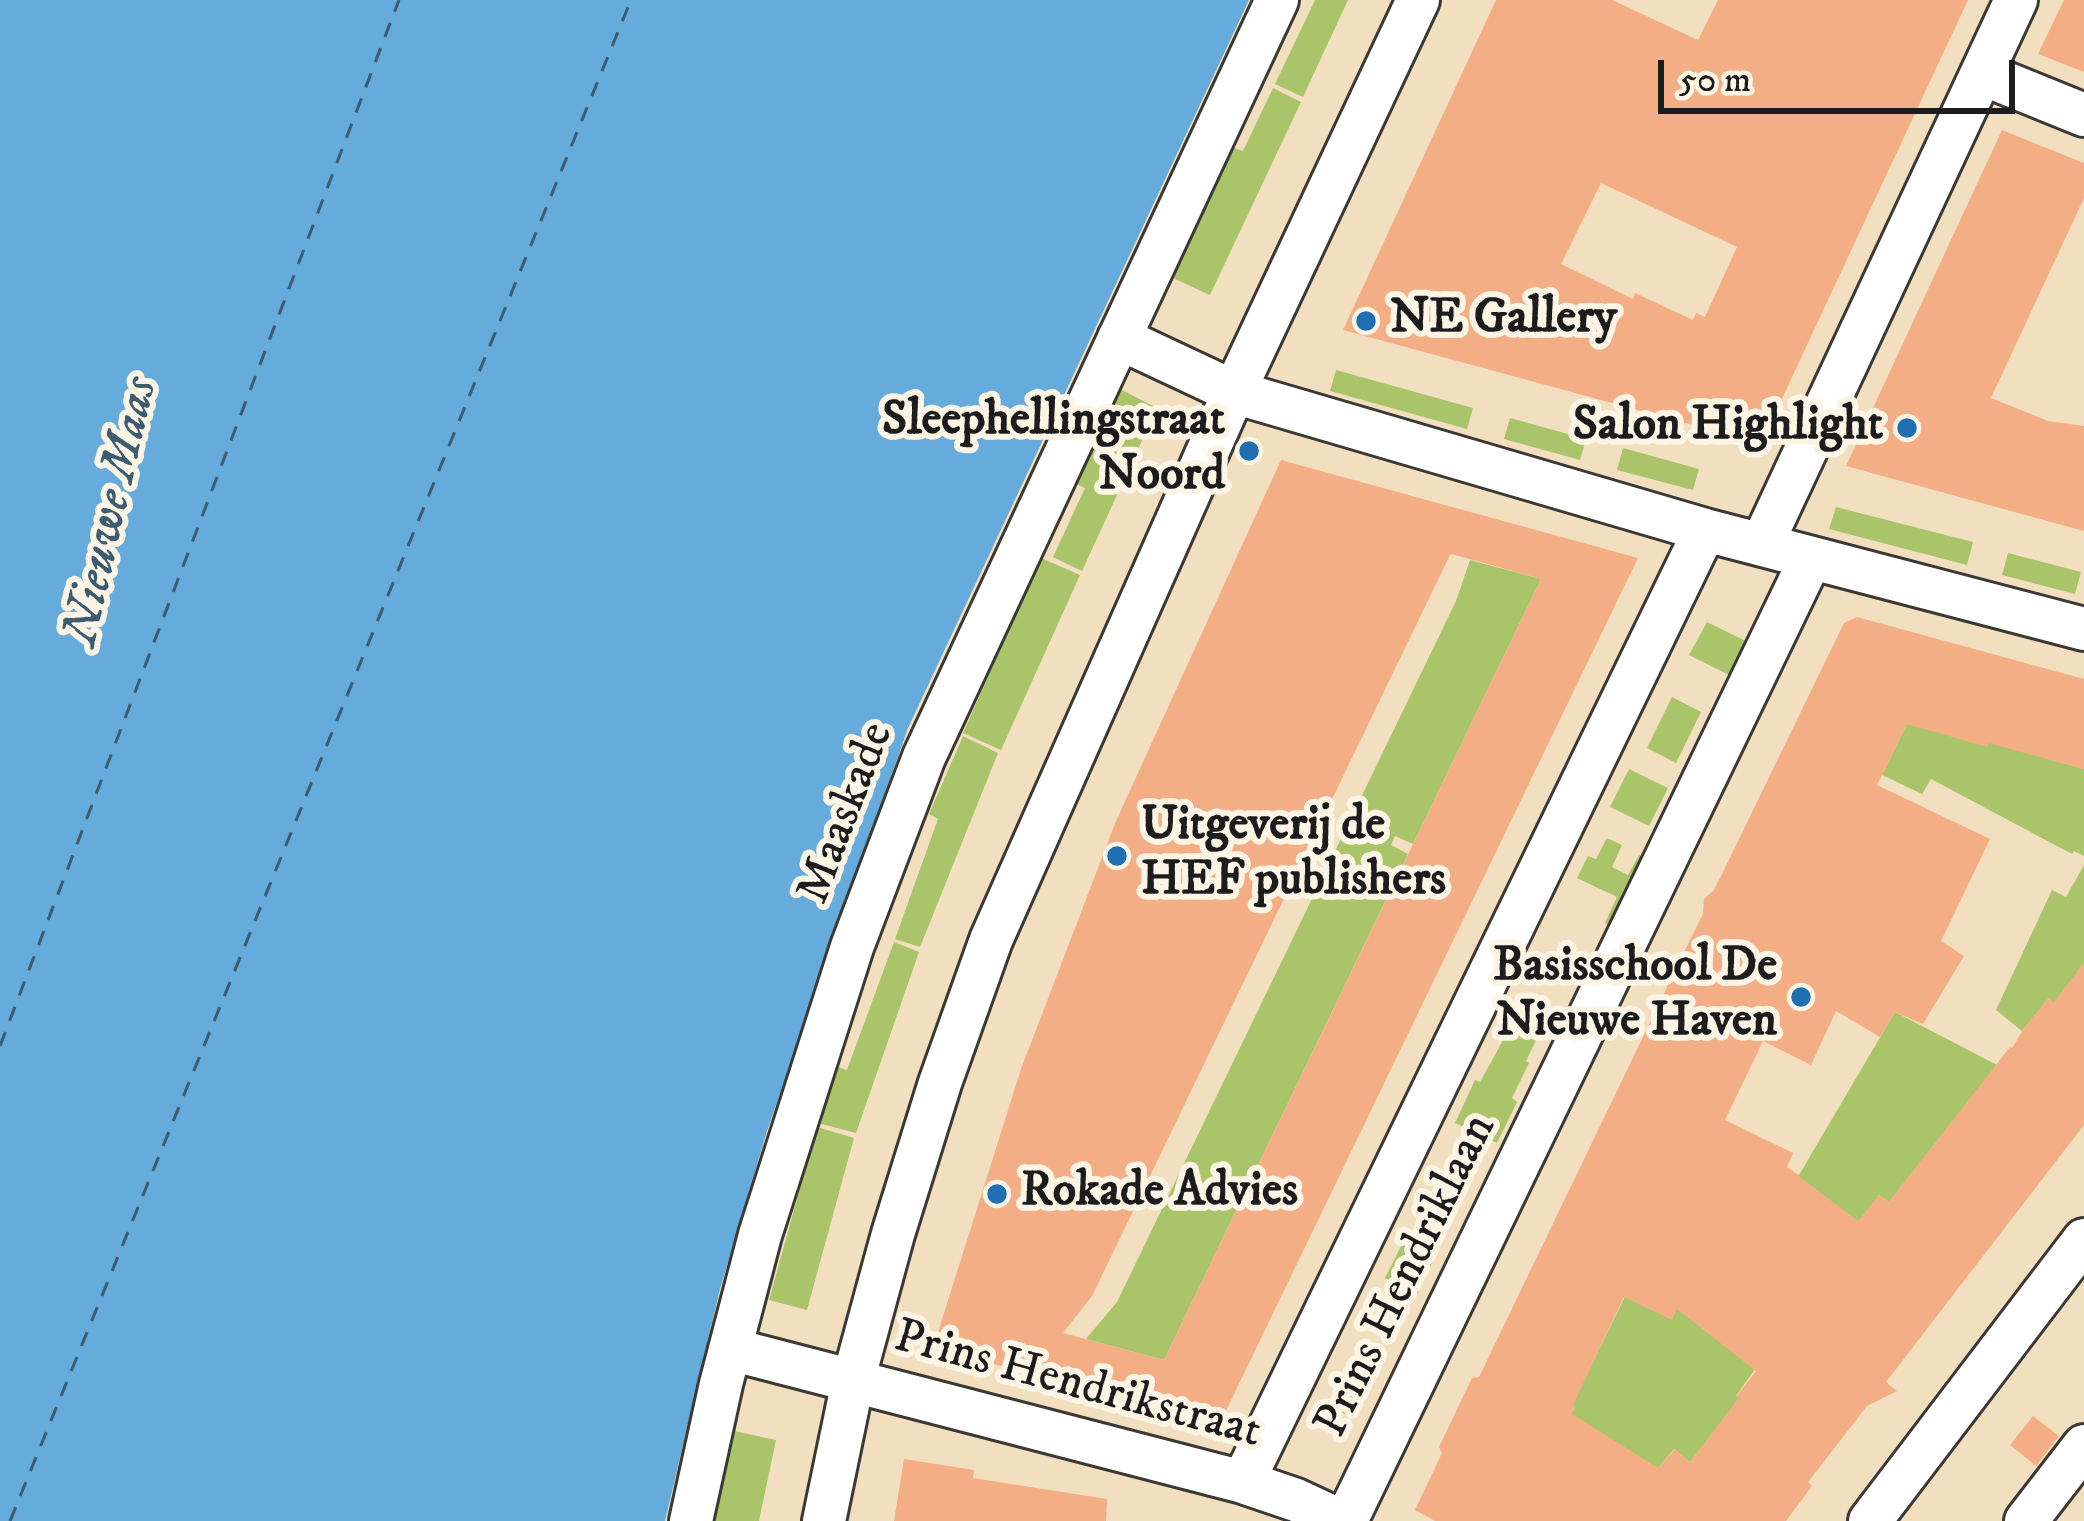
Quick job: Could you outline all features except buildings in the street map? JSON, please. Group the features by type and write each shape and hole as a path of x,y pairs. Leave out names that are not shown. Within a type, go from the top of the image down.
{"street":[{"name":"Maaskade","path":"691,1521 730,1348 797,1114 852,947 924,757 1277,0"},
{"path":"824,1521 853,1381 917,1154 991,940 1234,392 1418,0"},
{"path":"1762,544 2016,0"},
{"path":"1983,74 2084,115"},
{"path":"1119,338 1234,392 1705,530 2084,629"},
{"name":"Prins Hendriklaan","path":"1243,1481 1705,530"},
{"name":"Prins Hendriklaan","path":"1344,1521 1810,558"},
{"path":"1870,1521 2084,1240"},
{"path":"730,1348 853,1381"},
{"name":"Prins Hendrikstraat","path":"853,1381 1243,1481 1344,1521"},
{"path":"2026,1521 2084,1446"}],"green space":[{"path":"1315,0 1348,0 1303,97 1275,84"},
{"path":"1273,88 1301,102 1210,295 1173,278 1234,148 1243,151"},
{"path":"1336,370 1473,408 1467,429 1330,391"},
{"path":"1120,389 1157,408 1082,571 1053,557 1085,488 1076,484"},
{"path":"1510,418 1586,439 1580,460 1504,439"},
{"path":"1623,448 1699,469 1693,490 1617,470"},
{"path":"1836,507 1973,542 1967,565 1829,529"},
{"path":"2008,553 2081,572 2075,594 2002,575"},
{"path":"1041,558 1080,575 1001,750 963,733"},
{"path":"1470,560 1541,579 1413,844 1395,836 1391,845 1408,854 1164,1360 1086,1339 1117,1302 1456,601"},
{"path":"1707,622 1752,644 1735,678 1689,655"},
{"path":"1924,689 1987,746 1988,742 2084,769 2084,856 2072,854 1931,779 1922,794 1882,775"},
{"path":"1672,697 1701,712 1676,763 1647,748"},
{"path":"963,736 998,753 920,947 895,939 938,819 929,814"},
{"path":"1629,769 1668,788 1649,826 1610,807"},
{"path":"1607,838 1622,845 1612,867 1628,875 1639,855 1649,861 1615,929 1605,923 1617,897 1577,878 1588,856 1596,859"},
{"path":"2084,865 2084,963 2054,1003 2048,999 2022,1031 1996,1010 2052,890 2066,897"},
{"path":"894,942 919,952 856,1133 818,1123 838,1067 847,1070"},
{"path":"1895,1012 1997,1065 1889,1202 1879,1195 1690,1462 1674,1449 1658,1468 1557,1443 1705,1133 1799,1175"},
{"path":"1512,1024 1538,1036 1512,1098 1517,1102 1497,1143 1455,1123 1475,1080 1480,1082"},
{"path":"817,1127 854,1138 807,1310 769,1300"},
{"path":"1403,1242 1435,1257 1417,1294 1385,1278"},
{"path":"1350,1362 1376,1374 1354,1419 1328,1406"},
{"path":"734,1431 776,1440 759,1521 715,1521"}],"water":[{"name":"Nieuwe Maas","path":"0,0 1249,0 908,728 767,1131 720,1289 665,1521 0,1521"}],"ferry route":[{"path":"0,1046 399,0"},
{"path":"10,1521 631,0"}],"place":[{"name":"NE Gallery","path":"1366,321"},
{"name":"Salon Highlight","path":"1907,428"},
{"name":"Sleephellingstraat Noord","path":"1249,451"},
{"name":"Uitgeverij de HEF publishers","path":"1117,856"},
{"name":"Basisschool De Nieuwe Haven","path":"1801,997"},
{"name":"Rokade Advies","path":"997,1194"}]}
